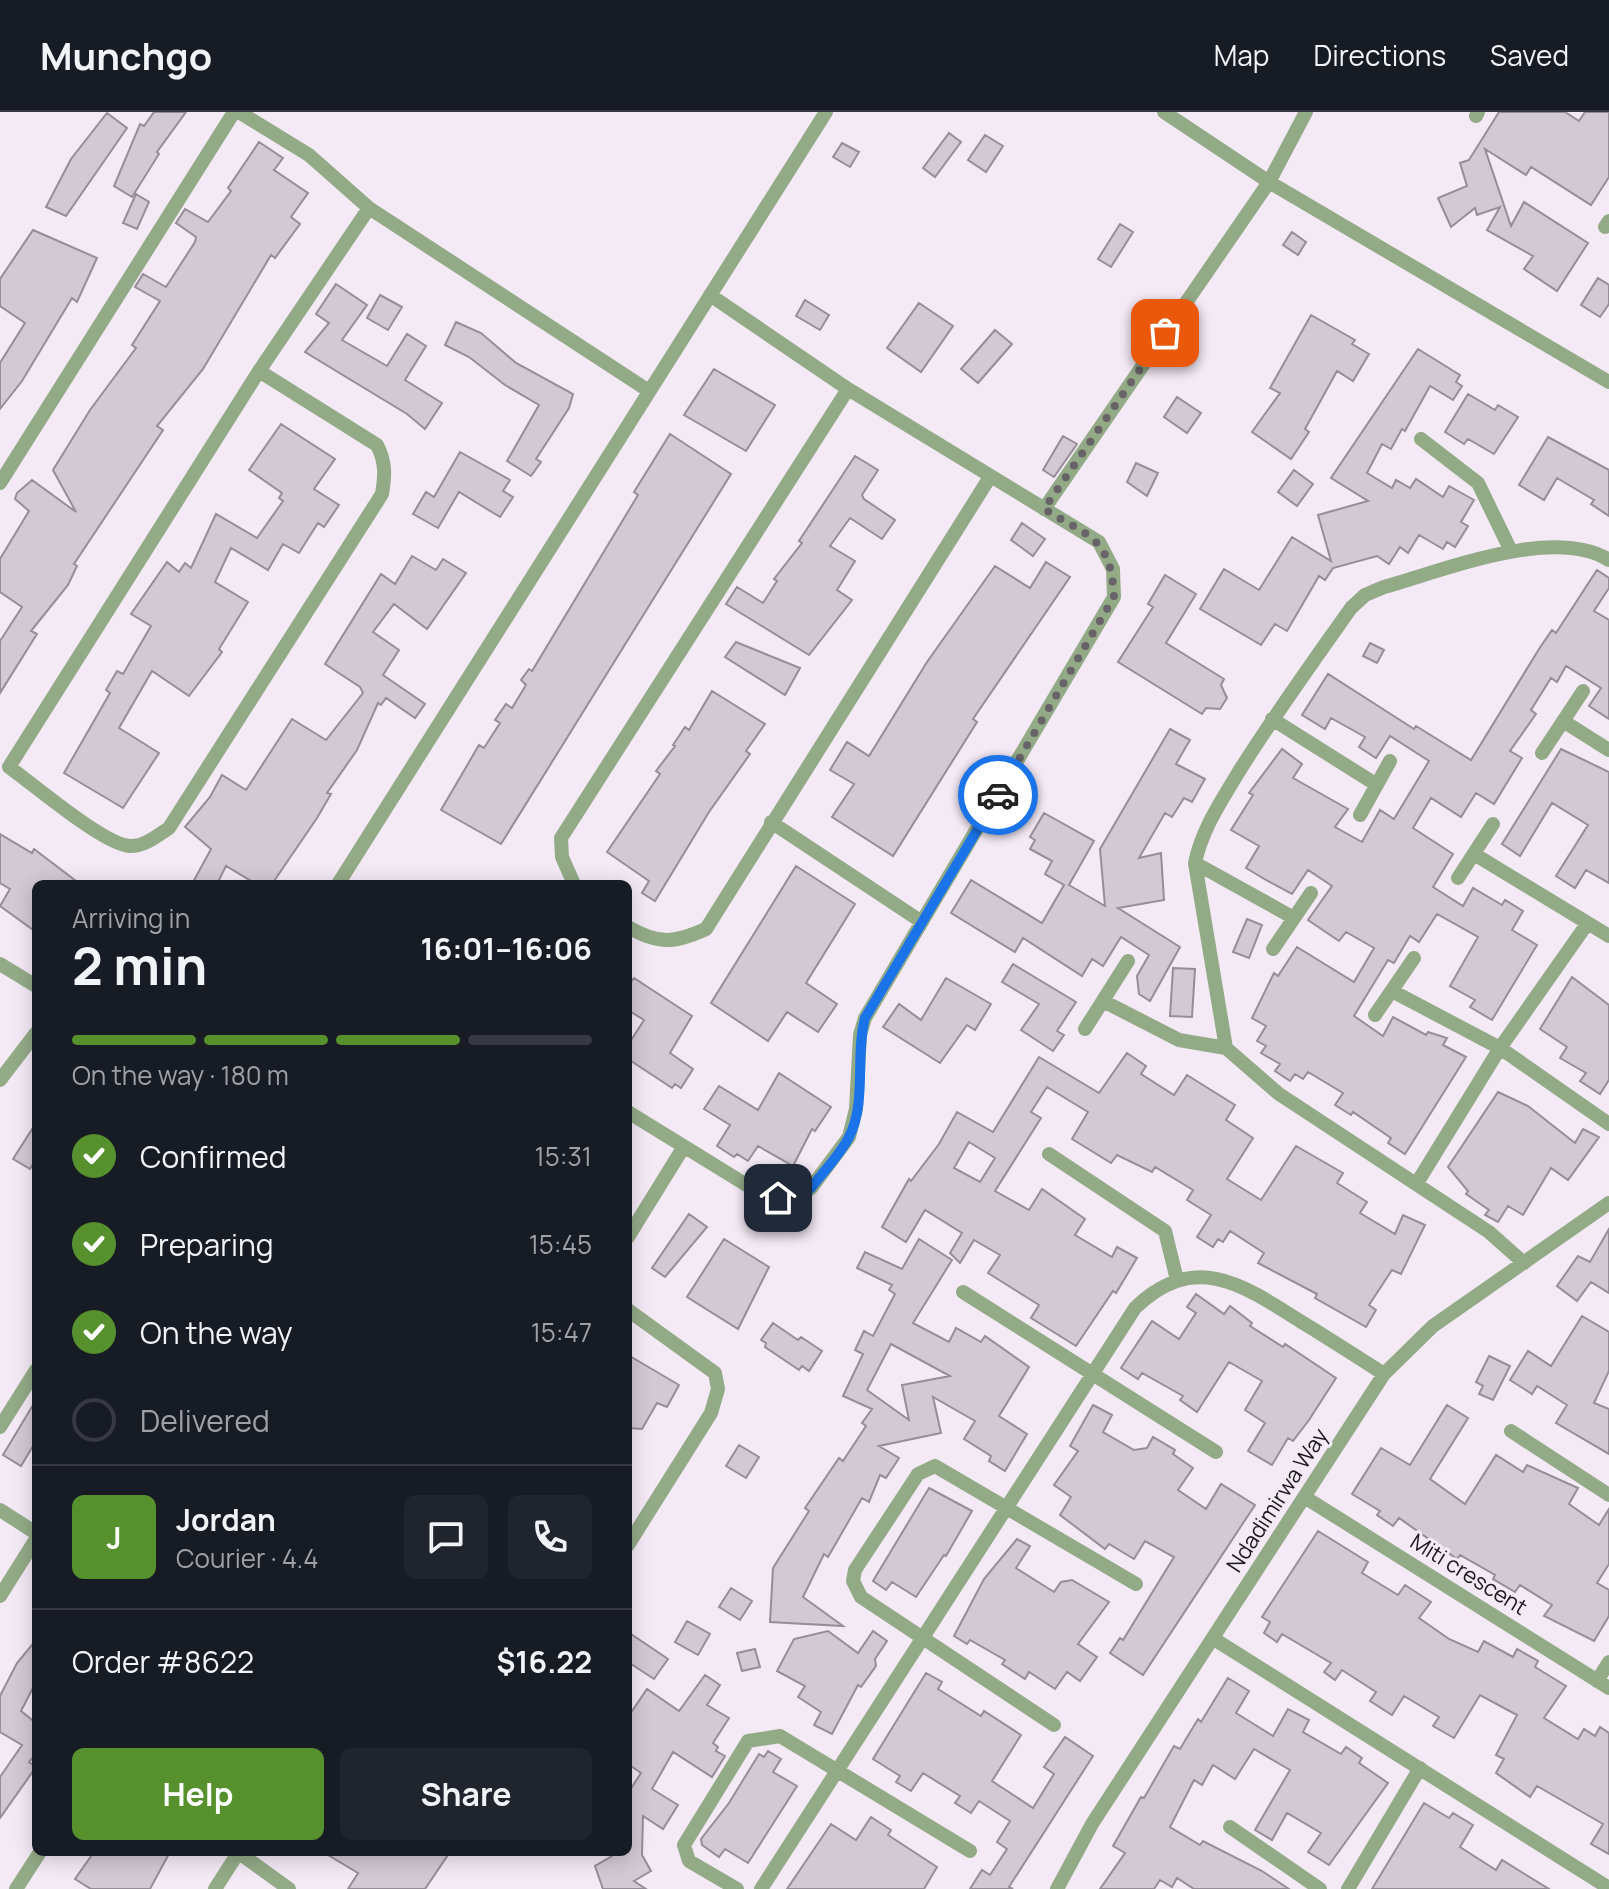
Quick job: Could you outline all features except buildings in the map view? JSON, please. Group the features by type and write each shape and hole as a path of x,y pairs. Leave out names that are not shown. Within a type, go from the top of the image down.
{"street":[{"path":"0,483 236,112 309,155 369,208 649,391"},
{"path":"341,880 826,112"},
{"path":"1164,112 1269,182 1609,382"},
{"path":"1044,509 1269,182 1306,112"},
{"path":"259,371 377,445 385,474 382,494 169,828 145,843 127,846 106,838 5,764 259,371 369,208"},
{"path":"632,1115 763,1195 791,1197 811,1188 849,1137 856,1109 860,1035 865,1018 1114,597 1113,569 1099,542 848,389 710,295"},
{"path":"572,880 562,857 561,838 848,389"},
{"path":"1421,439 1478,483 1511,551"},
{"path":"632,929 653,939 680,941 706,929 990,477"},
{"path":"1226,1048 1195,863 1213,815 1272,719 1351,608 1365,595 1511,551 1584,549 1609,560"},
{"path":"1542,753 1583,691"},
{"path":"1272,719 1377,785"},
{"path":"1563,721 1609,750"},
{"path":"1360,815 1390,761"},
{"path":"771,822 922,922"},
{"path":"1458,878 1493,824"},
{"path":"1474,854 1609,936"},
{"path":"1195,863 1294,918"},
{"path":"1273,949 1311,893"},
{"path":"1417,1183 1500,1048 1587,924"},
{"path":"1375,1015 1414,958"},
{"path":"1085,1029 1128,961"},
{"path":"0,964 32,984"},
{"path":"1392,991 1500,1048 1609,1124"},
{"path":"1103,1001 1179,1040 1226,1048 1279,1094 1489,1232 1524,1263"},
{"path":"0,1080 32,1038"},
{"path":"632,1231 683,1148"},
{"path":"1049,1154 1165,1231 1177,1280"},
{"name":"Ndadimirwa Way","path":"1057,1889 1092,1824 1384,1374 1433,1326 1609,1203"},
{"path":"761,1889 1135,1308 1177,1280 1218,1278 1249,1288 1384,1374"},
{"path":"963,1292 1216,1452"},
{"path":"632,1313 715,1373 718,1389 711,1413 632,1539"},
{"path":"0,1427 32,1376"},
{"path":"1511,1431 1609,1495"},
{"path":"1054,1725 861,1597 853,1581 855,1570 925,1468 945,1468 1136,1584"},
{"name":"Miti crescent","path":"1306,1498 1603,1684"},
{"path":"0,1510 32,1530"},
{"path":"0,1596 32,1545"},
{"path":"1214,1639 1609,1888"},
{"path":"1603,1684 1609,1662"},
{"path":"737,1889 689,1861 684,1845 748,1741 780,1736 970,1851"},
{"path":"1348,1889 1420,1768"},
{"path":"1230,1827 1320,1889"},
{"path":"16,1889 37,1856"},
{"path":"215,1889 236,1856"},
{"path":"244,1856 289,1889"}],"way so far":[{"path":"998,795 1114,597 1113,569 1099,542 1044,509 1165,333"}],"route":[{"path":"778,1198 803,1194 811,1188 849,1137 856,1109 860,1035 865,1018 998,795"}]}
